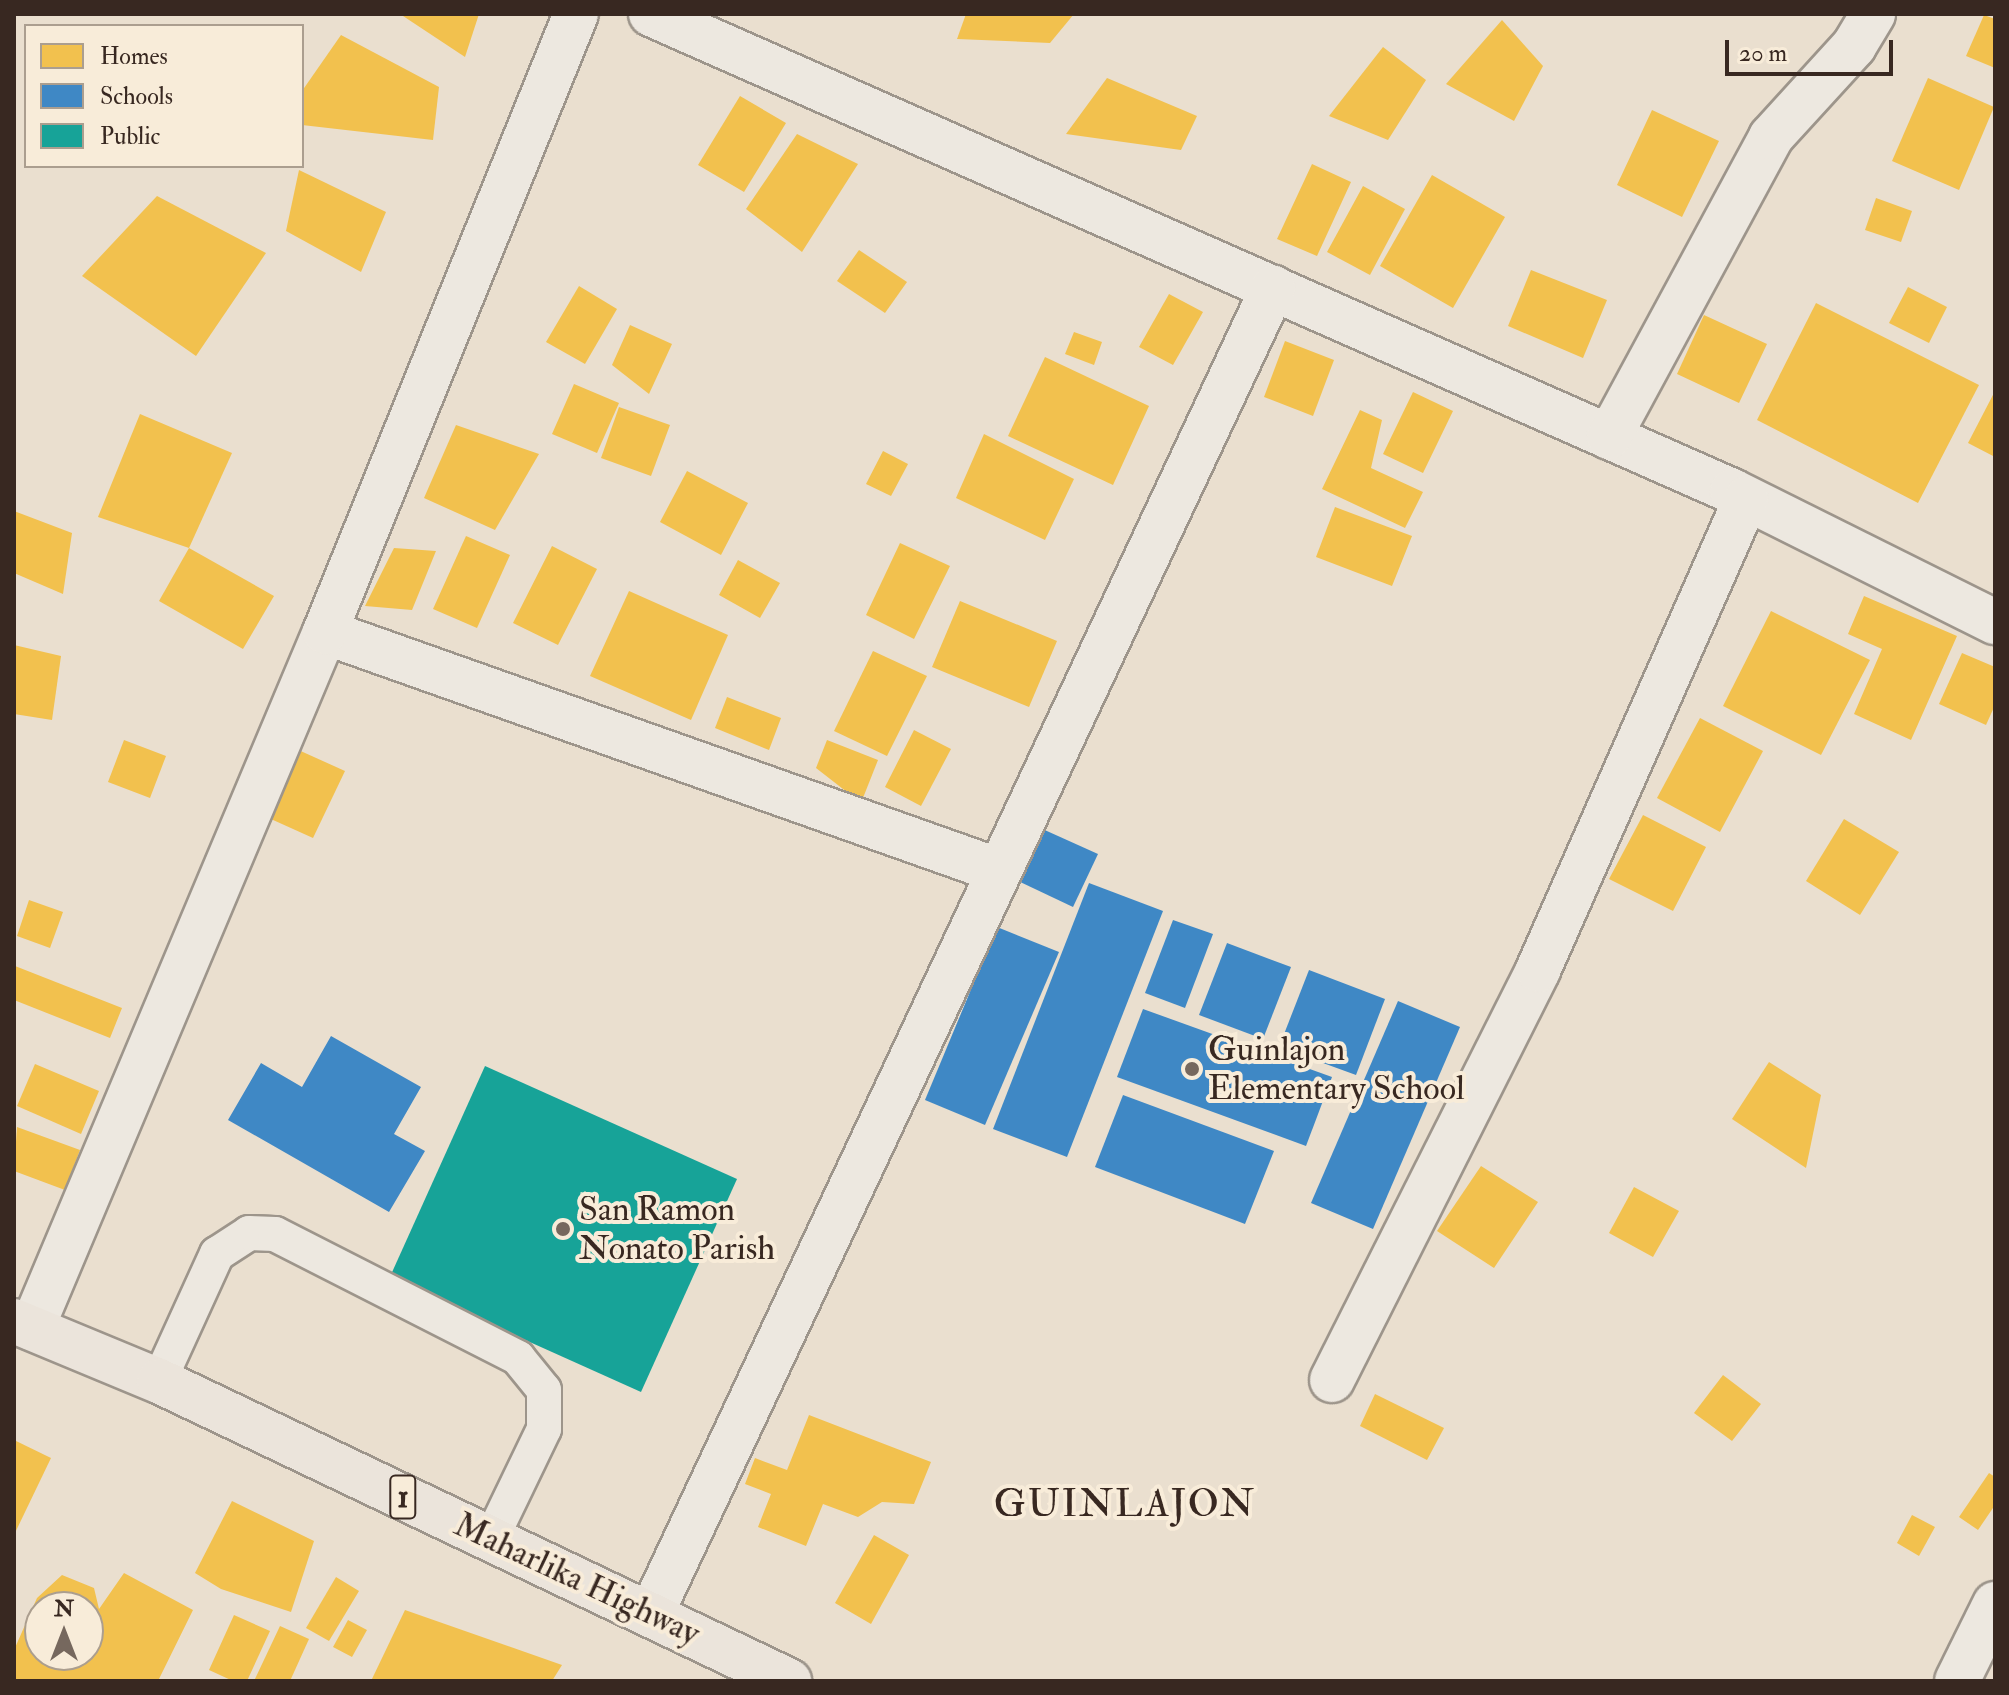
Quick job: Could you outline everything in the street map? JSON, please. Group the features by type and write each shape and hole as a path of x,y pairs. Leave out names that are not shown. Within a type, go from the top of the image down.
{"highway":[{"name":"Maharlika Highway","path":"23,1324 159,1381 789,1681"}],"street":[{"path":"23,1324 325,632 576,14"},
{"path":"651,14 1609,437 1746,499 1995,622"},
{"path":"1609,437 1771,137 1854,46 1873,14"},
{"path":"651,1614 997,870 1273,288"},
{"path":"1332,1380 1538,970 1746,499"},
{"path":"325,632 997,870"},
{"path":"1957,1681 1995,1604"}],"lane":[{"path":"159,1381 217,1254 249,1233 275,1234 518,1358 544,1390 544,1429 491,1539"}],"building: Homes":[{"path":"400,14 479,14 465,57"},
{"path":"966,14 1074,14 1050,43 957,39"},
{"path":"1984,15 1995,19 1995,68 1966,56"},
{"path":"1502,20 1543,66 1514,121 1446,84"},
{"path":"341,35 439,87 433,140 304,125 304,88"},
{"path":"1383,47 1426,80 1388,140 1329,116"},
{"path":"1107,78 1197,116 1181,150 1066,134"},
{"path":"1928,78 1994,107 1959,190 1892,161"},
{"path":"740,96 786,123 744,192 698,165"},
{"path":"1652,110 1719,141 1682,217 1617,185"},
{"path":"797,134 858,164 802,252 746,209"},
{"path":"1312,164 1351,182 1317,256 1277,239"},
{"path":"299,170 386,212 361,272 286,231"},
{"path":"1432,175 1505,217 1453,308 1380,266"},
{"path":"1363,186 1405,209 1370,275 1327,252"},
{"path":"157,196 266,253 196,356 82,276"},
{"path":"1876,198 1912,211 1901,242 1865,230"},
{"path":"859,250 907,282 885,313 837,281"},
{"path":"1531,270 1607,300 1583,358 1508,326"},
{"path":"579,286 617,309 585,364 546,342"},
{"path":"1908,287 1947,307 1929,343 1889,323"},
{"path":"1169,294 1203,312 1173,365 1139,347"},
{"path":"1816,303 1979,385 1918,503 1757,420"},
{"path":"1704,315 1767,344 1739,403 1677,374"},
{"path":"630,325 672,344 649,394 612,365"},
{"path":"1074,332 1102,342 1094,365 1065,354"},
{"path":"1285,341 1334,360 1313,416 1264,397"},
{"path":"1045,357 1149,406 1113,485 1008,436"},
{"path":"574,384 619,403 597,453 552,434"},
{"path":"1995,391 1995,457 1968,443"},
{"path":"1413,392 1453,411 1423,473 1383,454"},
{"path":"619,407 670,425 651,476 601,458"},
{"path":"1360,410 1382,420 1371,468 1423,492 1405,528 1322,489"},
{"path":"140,414 232,453 189,548 98,517"},
{"path":"456,425 539,454 495,530 424,498"},
{"path":"984,434 1074,479 1045,540 956,498"},
{"path":"883,451 908,464 891,496 866,484"},
{"path":"687,471 748,503 721,555 660,522"},
{"path":"1335,507 1412,536 1392,586 1316,557"},
{"path":"14,511 72,533 63,594 14,573"},
{"path":"466,536 510,555 477,628 433,609"},
{"path":"900,543 950,566 914,639 866,615"},
{"path":"552,546 597,569 558,645 513,623"},
{"path":"189,548 274,596 243,649 159,601"},
{"path":"394,548 436,551 412,610 365,606"},
{"path":"738,560 780,583 760,618 719,595"},
{"path":"629,591 728,635 691,720 590,676"},
{"path":"1864,596 1957,636 1911,740 1854,714 1882,649 1848,634"},
{"path":"960,601 1057,641 1029,707 932,667"},
{"path":"1771,611 1870,660 1821,755 1723,706"},
{"path":"14,645 61,656 52,720 14,714"},
{"path":"873,651 927,676 887,756 834,731"},
{"path":"1962,653 1995,667 1995,705 1986,725 1939,704"},
{"path":"727,697 781,718 769,750 715,728"},
{"path":"1700,718 1763,751 1720,832 1657,798"},
{"path":"914,730 951,749 921,806 885,787"},
{"path":"124,740 166,756 150,798 108,782"},
{"path":"827,740 878,760 861,803 816,768"},
{"path":"294,748 345,771 313,838 262,815"},
{"path":"1643,815 1706,847 1673,911 1609,879"},
{"path":"1844,819 1899,852 1860,915 1806,881"},
{"path":"29,900 63,912 50,948 17,936"},
{"path":"15,966 122,1008 110,1038 14,1000"},
{"path":"1769,1062 1821,1095 1806,1168 1732,1119"},
{"path":"35,1064 99,1091 81,1134 17,1106"},
{"path":"17,1127 80,1150 65,1190 14,1171"},
{"path":"1481,1166 1538,1202 1494,1268 1437,1231"},
{"path":"1634,1187 1679,1211 1653,1257 1609,1233"},
{"path":"1723,1375 1761,1404 1732,1441 1694,1413"},
{"path":"1375,1394 1444,1428 1427,1460 1360,1426"},
{"path":"809,1415 931,1462 914,1504 882,1502 858,1517 823,1504 806,1546 758,1527 771,1494 745,1484 755,1458 787,1470"},
{"path":"14,1440 51,1458 14,1535"},
{"path":"1989,1473 1995,1477 1995,1505 1978,1530 1959,1517"},
{"path":"232,1501 314,1541 291,1612 221,1589 195,1573"},
{"path":"1912,1515 1935,1527 1919,1556 1897,1543"},
{"path":"874,1535 909,1555 871,1624 835,1603"},
{"path":"124,1573 193,1610 158,1681 14,1681 14,1650 24,1627 24,1671 104,1671 104,1602"},
{"path":"62,1575 95,1591 45,1591"},
{"path":"336,1577 359,1591 329,1641 306,1628"},
{"path":"405,1610 562,1665 552,1681 371,1681"},
{"path":"234,1615 270,1631 247,1681 233,1681 209,1670"},
{"path":"348,1620 367,1630 352,1657 333,1647"},
{"path":"280,1626 309,1639 290,1681 254,1681"}],"building: Schools":[{"path":"1038,827 1098,854 1073,907 1014,879"},
{"path":"1089,883 1163,911 1067,1157 993,1129"},
{"path":"1173,920 1213,934 1185,1008 1145,993"},
{"path":"997,927 1059,952 985,1125 925,1100"},
{"path":"1227,943 1291,967 1263,1039 1199,1015"},
{"path":"1309,970 1385,999 1356,1075 1279,1047"},
{"path":"1398,1001 1460,1027 1373,1229 1311,1203"},
{"path":"1143,1009 1332,1077 1306,1146 1117,1077"},
{"path":"331,1036 421,1087 394,1134 425,1151 389,1212 228,1120 261,1063 302,1087"},
{"path":"1123,1095 1274,1151 1245,1224 1095,1167"}],"building: Public":[{"name":"San Ramon Nonato Parish","path":"485,1066 737,1179 641,1392 389,1279"}],"place":[{"name":"Guinlajon Elementary School","path":"1192,1069"},
{"name":"San Ramon Nonato Parish","path":"563,1229"}],"district":[{"name":"GUINLAJON","path":"1125,1505"}]}
